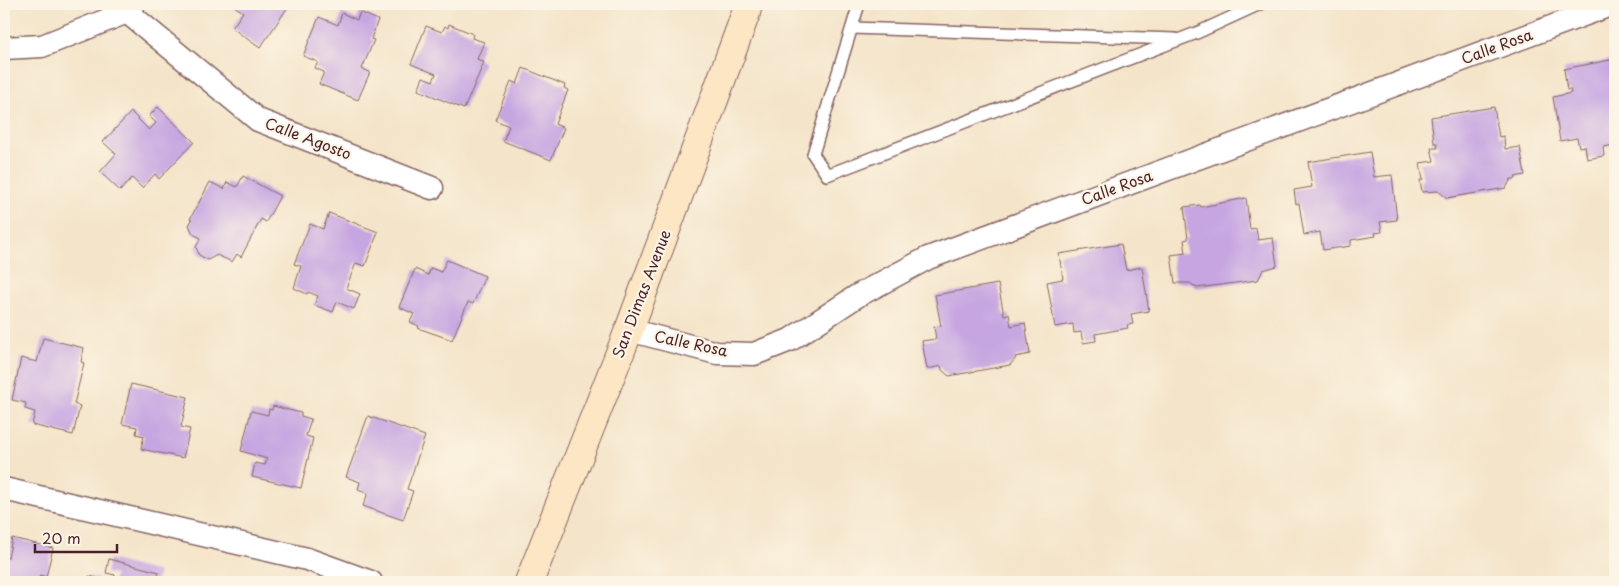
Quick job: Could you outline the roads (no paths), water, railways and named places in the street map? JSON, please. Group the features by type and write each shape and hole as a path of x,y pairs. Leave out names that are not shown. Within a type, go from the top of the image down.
{"street":[{"name":"San Dimas Avenue","path":"528,582 629,330 743,23 748,4"},
{"name":"Calle Rosa","path":"629,330 717,353 754,354 790,340 857,296 928,258 1613,4"},
{"path":"4,48 42,46 130,8"},
{"name":"Calle Agosto","path":"130,8 258,120 432,188"},
{"path":"4,490 307,558 371,582"}],"lane":[{"path":"860,4 814,154 827,175 1182,39 1260,4"},
{"path":"852,28 1182,39"}]}
